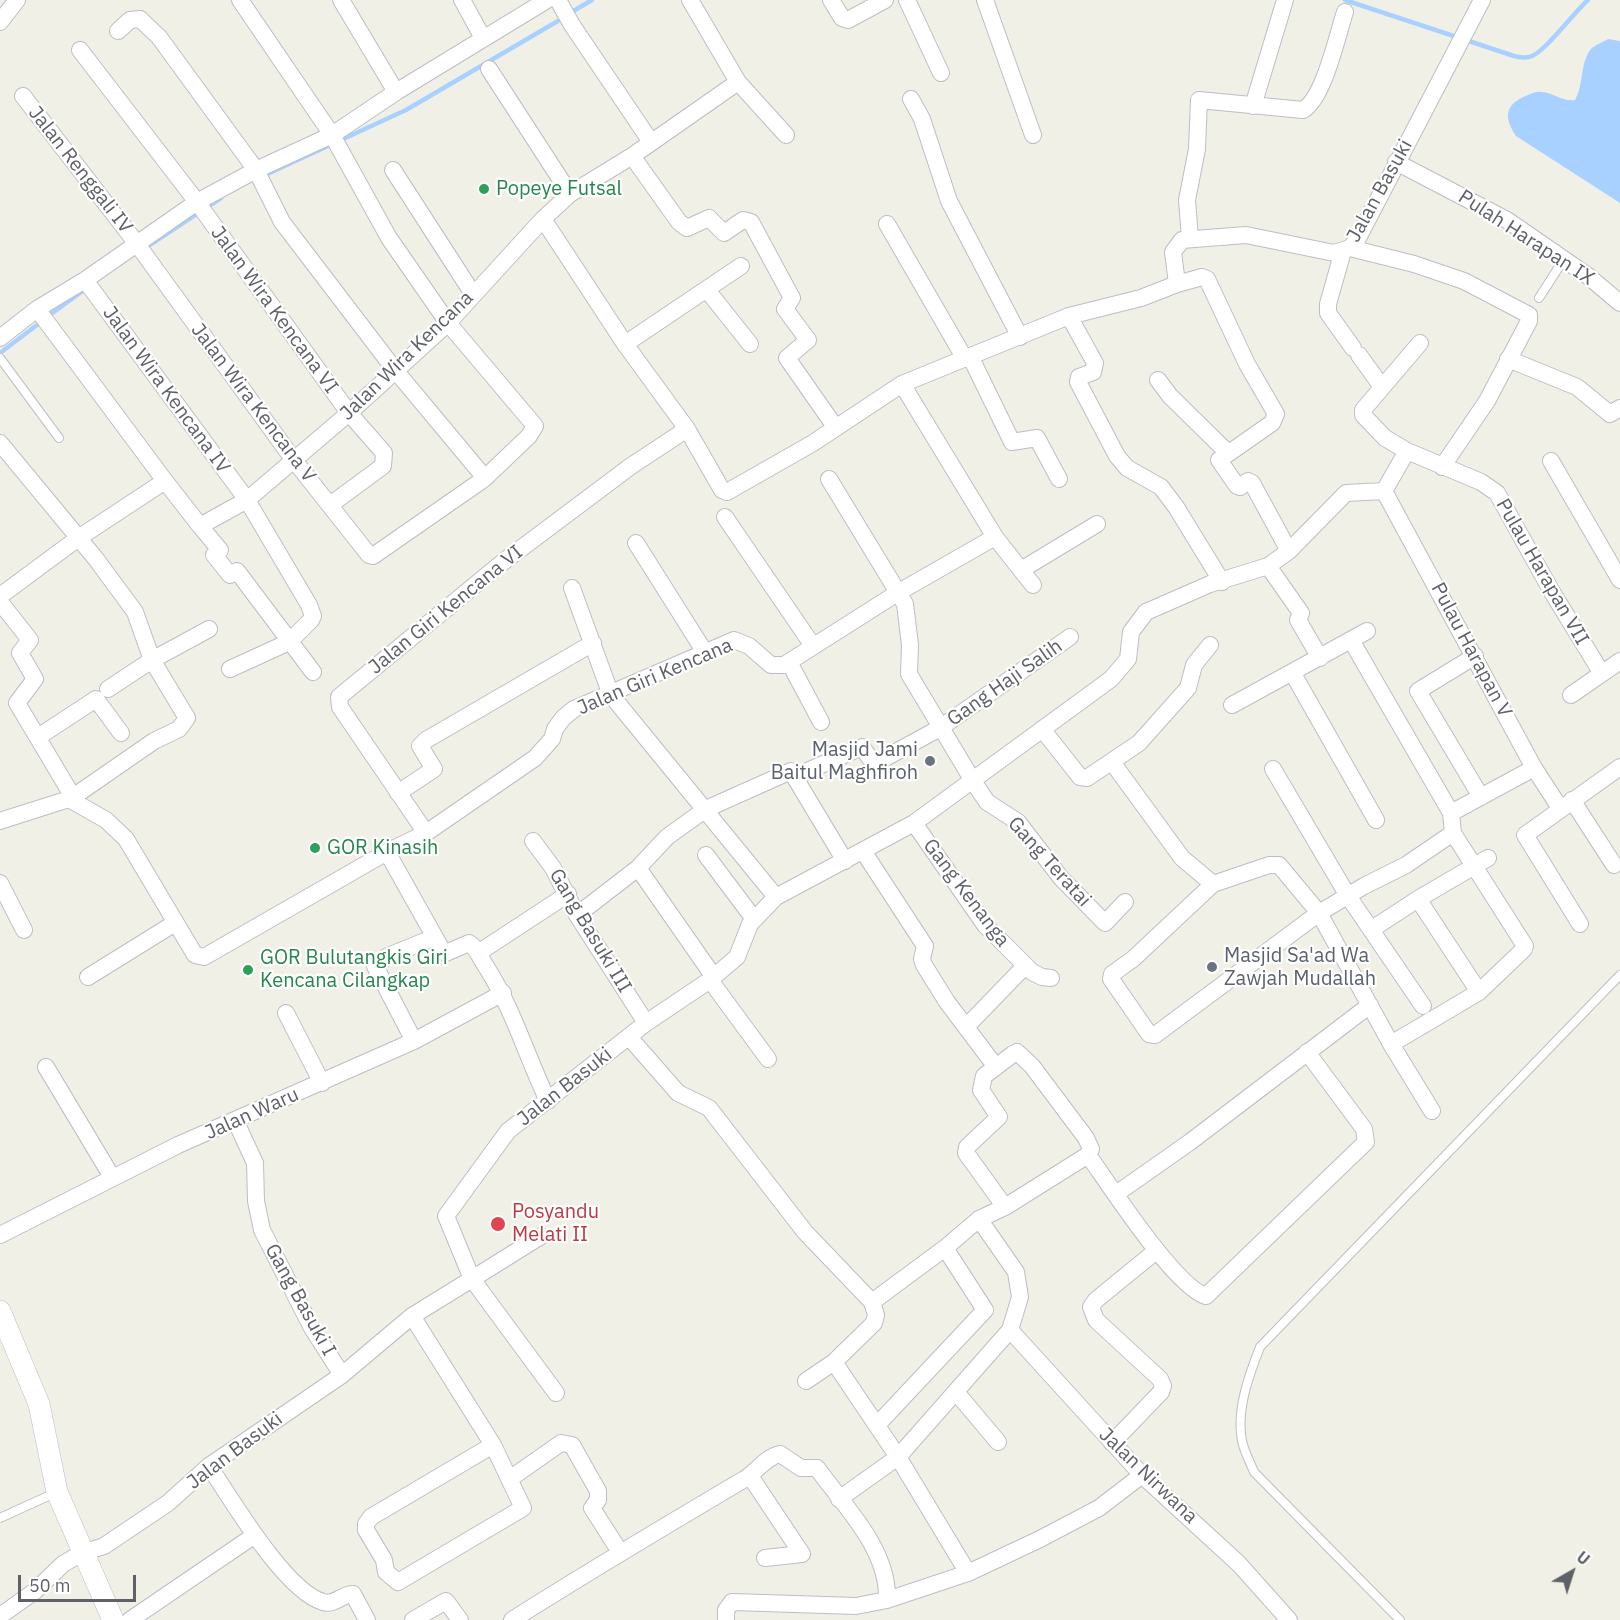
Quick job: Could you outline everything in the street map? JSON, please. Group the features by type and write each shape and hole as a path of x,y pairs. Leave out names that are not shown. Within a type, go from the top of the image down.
{"street":[{"path":"2,16 17,0"},
{"path":"118,31 130,20 140,20 159,37 259,177 282,222 395,370 485,478 529,436 535,426 448,323 389,238 335,142 240,0"},
{"path":"341,0 396,92"},
{"path":"462,0 483,38"},
{"path":"0,338 44,316 201,209 259,177 335,142 396,92 547,0"},
{"path":"690,0 738,81 786,135"},
{"path":"831,0 842,18 848,20 885,0"},
{"path":"907,0 941,73"},
{"path":"985,0 1033,135"},
{"path":"1253,106 1285,0"},
{"name":"Jalan Basuki","path":"1190,238 1246,235 1334,253 1347,250 1357,240 1482,0"},
{"path":"1177,284 1173,252 1182,240 1190,238 1187,200 1197,149 1199,100 1303,110 1318,94 1346,12"},
{"path":"565,13 651,142"},
{"name":"Jalan Wira Kencana VI","path":"80,50 201,209 349,414 384,453 383,466 330,505"},
{"path":"489,69 570,194"},
{"name":"Jalan Wira Kencana","path":"200,526 247,500 349,414 448,323 543,219 570,194 632,156 738,81"},
{"name":"Jalan Renggali IV","path":"23,96 142,251"},
{"path":"911,99 922,119 949,201 1020,337"},
{"path":"632,156 679,222 687,228 709,218 724,233 743,220 751,222 792,297 785,309 808,340 787,358 836,429"},
{"name":"Pulah Harapan IX","path":"1396,162 1507,220 1564,259 1620,303"},
{"path":"393,170 473,294"},
{"path":"543,219 625,344 687,429 722,490 727,492 836,429 902,384 1069,316 1141,298 1202,277 1207,279 1247,364 1276,414 1272,423 1220,458 1220,462 1239,487 1248,481 1252,483 1289,550"},
{"path":"887,224 968,358 1012,442 1037,438 1059,479"},
{"path":"1420,343 1382,387 1328,313 1328,304 1347,250 1414,264 1464,281 1526,312 1529,321 1486,401 1442,467"},
{"name":"Jalan Wira Kencana V","path":"142,251 293,459 367,552 373,556 485,478"},
{"path":"625,344 741,266"},
{"name":"Jalan Wira Kencana IV","path":"89,285 247,500 297,583 313,616 289,642"},
{"path":"707,290 750,344"},
{"path":"44,316 165,482 220,550 214,555 230,575 237,571 263,602 289,642 314,672"},
{"path":"1069,316 1095,363 1093,372 1079,377 1078,382 1117,456 1127,468 1161,487 1176,507 1222,582"},
{"path":"1508,359 1577,387 1610,414 1620,408"},
{"path":"1158,380 1170,396 1228,453"},
{"path":"902,384 995,537 1033,585"},
{"name":"Pulau Harapan VII","path":"1382,387 1363,414 1385,438 1407,451 1481,482 1497,493 1552,592 1601,672"},
{"name":"Jalan Giri Kencana VI","path":"426,833 339,707 339,697 503,562 630,466 687,429"},
{"path":"0,443 114,582 135,612 152,660 187,718 186,723 71,798 0,821"},
{"path":"1384,490 1407,451"},
{"path":"1551,461 1620,580"},
{"path":"829,479 905,604 910,645 909,674 973,781"},
{"path":"0,596 77,539 165,482"},
{"name":"Jalan Basuki","path":"0,1616 35,1591 63,1564 82,1553 104,1546 168,1503 209,1466 342,1374 412,1316 472,1279 446,1216 508,1131 646,1023 712,979 737,957 750,924 776,897 914,823 1111,678 1128,659 1131,632 1146,612 1210,584 1268,566 1289,550 1346,493 1384,490"},
{"name":"Pulau Harapan V","path":"1384,490 1534,768 1614,865"},
{"path":"725,516 813,646"},
{"path":"1021,570 1097,524"},
{"path":"821,722 789,662 898,592 995,537"},
{"path":"636,543 706,654"},
{"path":"1268,566 1301,613 1298,620 1320,658"},
{"path":"572,588 611,695 776,897"},
{"path":"0,602 30,640 20,653 35,679 17,702 71,798"},
{"path":"108,689 152,660 209,629"},
{"path":"1232,705 1367,631"},
{"name":"Gang Haji Salih","path":"796,776 862,747 874,764 940,728 1070,637"},
{"name":"Jalan Giri Kencana","path":"71,798 106,820 126,839 195,955 204,957 387,852 426,833 535,758 552,739 563,718 574,709 734,640 749,646 771,665 777,667 789,662"},
{"path":"1351,640 1451,813 1453,833 1525,945 1523,951 1479,993 1391,1044"},
{"path":"230,669 289,642"},
{"path":"398,792 434,769 420,746 426,740 593,644"},
{"path":"1042,729 1080,777 1087,778 1139,743 1188,688 1194,665 1210,645"},
{"path":"1475,656 1418,691 1481,797"},
{"path":"1571,695 1620,661"},
{"path":"1292,672 1376,820"},
{"path":"38,737 96,699 121,733"},
{"path":"1112,762 1182,858 1213,884"},
{"path":"1580,924 1525,835 1620,767"},
{"path":"1451,813 1534,768"},
{"path":"1273,769 1348,896 1423,1006"},
{"path":"577,915 639,868 667,837 706,809 791,771 845,861"},
{"name":"Gang Teratai","path":"973,781 987,802 1017,822 1061,878 1106,923 1125,902"},
{"name":"Gang Kenanga","path":"914,823 985,926 1025,966 1042,978 1052,978"},
{"path":"1432,1111 1391,1044 1319,913 1285,870 1275,864 1213,884 1133,959 1112,974 1113,984 1152,1036 1158,1034 1319,913 1406,865 1453,833"},
{"name":"Gang Basuki III","path":"533,841 646,1023"},
{"path":"863,851 925,946 922,959 924,965 996,1067"},
{"path":"387,852 446,953 466,943 475,949 503,993 514,1016 528,1060 548,1101"},
{"path":"706,855 754,920"},
{"path":"1372,929 1488,858"},
{"path":"639,868 768,1059"},
{"path":"0,883 24,930"},
{"path":"475,949 568,894"},
{"path":"1418,899 1479,993"},
{"path":"88,977 175,923"},
{"path":"414,1041 375,966 388,956 435,937"},
{"path":"966,1026 1025,966"},
{"name":"Jalan Waru","path":"0,1235 112,1177 414,1041 503,993"},
{"path":"1116,1194 1190,1142 1370,1005"},
{"path":"286,1013 322,1083"},
{"path":"629,1037 678,1093 709,1108 805,1232 872,1302 876,1315 874,1323 834,1362 806,1381"},
{"path":"1088,1155 1156,1251 1197,1291 1206,1296 1366,1142 1364,1129 1307,1052"},
{"path":"872,1302 945,1248 979,1219 1005,1207 1088,1155 1091,1149 1086,1138 1023,1057 1017,1053 984,1076 981,1090 999,1117 968,1147 966,1154 1005,1207"},
{"path":"46,1068 112,1177"},
{"name":"Gang Basuki I","path":"236,1122 255,1163 256,1201 262,1230 307,1319 342,1374"},
{"path":"839,1499 898,1456 1010,1330 1020,1297 1016,1272 979,1219"},
{"path":"541,1236 472,1279 556,1393"},
{"path":"877,1425 985,1310 945,1248"},
{"path":"1112,1443 1161,1392 1163,1386 1160,1379 1096,1320 1091,1307 1096,1299 1156,1251"},
{"path":"0,1311 39,1404 57,1492 113,1620"},
{"path":"412,1316 493,1445 511,1478 522,1508 398,1581 386,1572 384,1560 366,1530 366,1524 371,1517 493,1445"},
{"name":"Jalan Nirwana","path":"1010,1330 1142,1476 1239,1564 1289,1620"},
{"path":"834,1362 898,1456 968,1573"},
{"path":"956,1392 998,1442"},
{"path":"511,1478 561,1443 572,1445 598,1491 598,1500 592,1508 620,1552"},
{"path":"512,1620 620,1552 750,1476 769,1458 780,1454 801,1468 817,1468 879,1557 883,1568 887,1600"},
{"path":"209,1466 255,1535 299,1588 324,1603 332,1603 353,1594 368,1620"},
{"path":"750,1476 802,1554 765,1558"},
{"path":"726,1620 726,1610 732,1602 856,1606 887,1600 968,1573 1099,1508 1142,1476"},
{"path":"130,1620 255,1535"},
{"path":"413,1620 446,1601 460,1620"}],"lane":[{"path":"1539,298 1564,259"},
{"path":"1,359 59,438"},
{"path":"1400,1620 1254,1472 1242,1441 1244,1397 1250,1371 1260,1347 1620,975"},
{"path":"0,1518 57,1492"}],"water":[{"path":"1608,39 1620,41 1620,203 1516,136 1508,117 1508,111 1515,102 1535,92 1575,100 1588,54 1591,49"}],"waterway":[{"path":"570,13 592,0"},
{"path":"1345,0 1514,56 1525,57 1542,49 1588,0"},
{"path":"263,176 406,110 563,18"},
{"path":"145,248 221,198"},
{"path":"47,317 84,290"},
{"path":"0,353 41,322"}],"place":[{"name":"Popeye Futsal","path":"484,189"},
{"name":"Masjid Jami Baitul Maghfiroh","path":"930,761"},
{"name":"GOR Kinasih","path":"315,848"},
{"name":"Masjid Sa'ad Wa Zawjah Mudallah","path":"1212,967"},
{"name":"GOR Bulutangkis Giri Kencana Cilangkap","path":"248,970"},
{"name":"Posyandu Melati II","path":"498,1224"}]}
